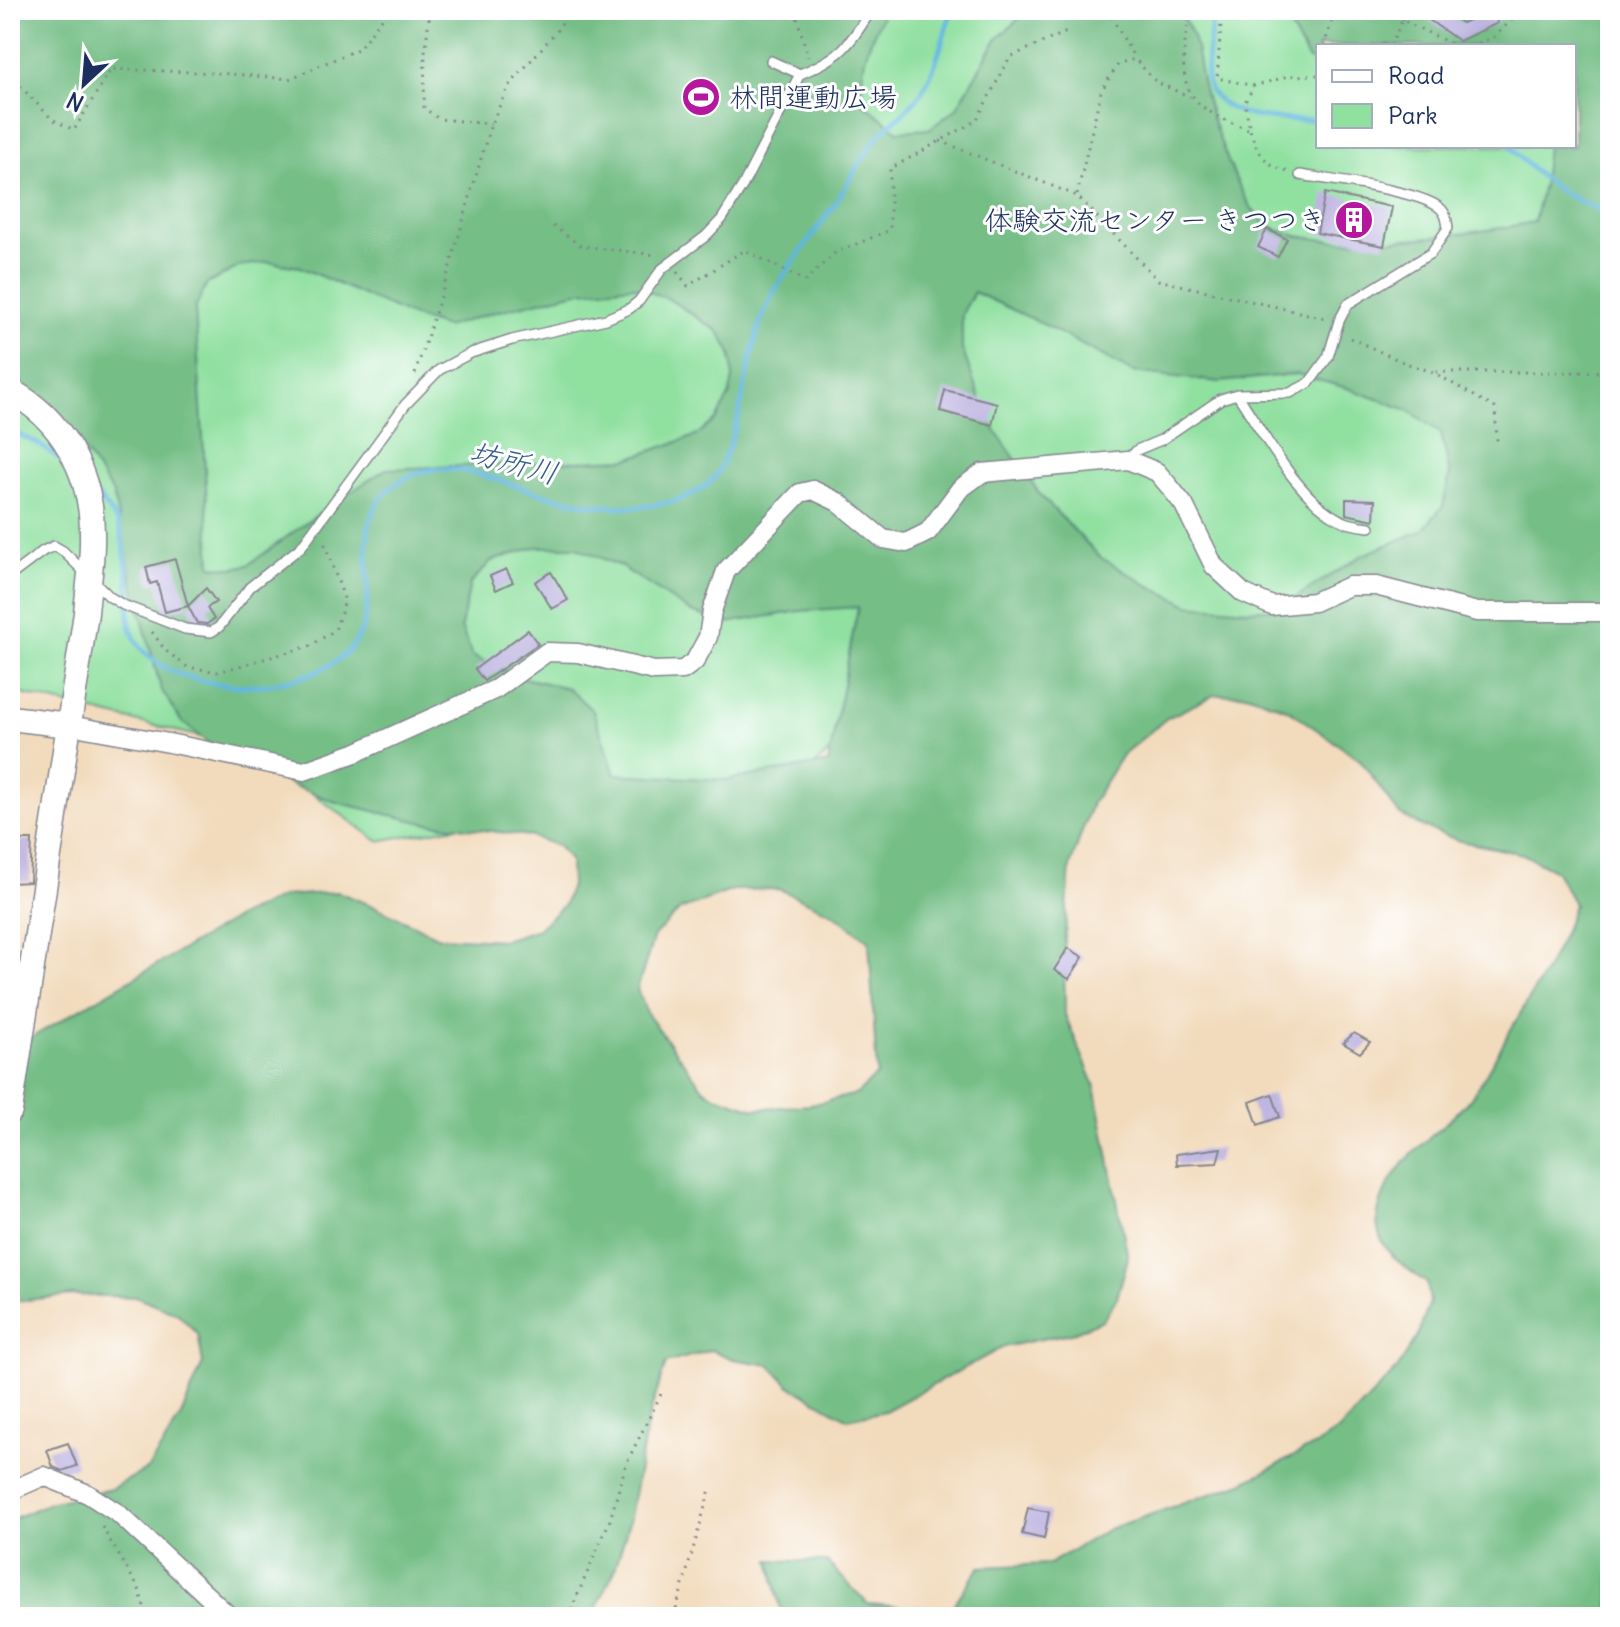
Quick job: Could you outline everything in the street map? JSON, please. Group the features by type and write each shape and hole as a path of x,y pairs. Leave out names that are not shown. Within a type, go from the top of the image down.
{"street":[{"path":"10,391 31,402 67,442 83,474 91,517 86,613 10,1111"},
{"path":"10,718 169,743 304,771 355,753 496,689 547,652 578,653 654,671 683,670 695,661 708,637 712,611 726,571 800,493 813,490 838,502 883,539 906,543 928,532 960,489 982,473 1128,460 1157,472 1169,486 1184,505 1214,566 1243,593 1272,606 1314,602 1349,586 1376,586 1477,612 1610,612"},
{"path":"10,1491 44,1476 88,1494 119,1514 230,1617"}],"lane":[{"path":"10,576 54,546 123,605 185,629 211,632 238,605 250,587 301,547 405,405 439,370 471,353 512,340 606,319 629,309 670,261 706,236 722,219 800,74 828,62 849,45 871,10"},
{"path":"771,61 800,74"},
{"path":"1128,460 1137,450 1161,440 1214,403 1237,394 1282,394 1299,390 1309,383 1328,357 1337,326 1348,304 1431,253 1448,228 1441,208 1419,197 1300,175"},
{"path":"1237,394 1298,482 1320,506 1346,523 1370,527"}],"path":[{"path":"10,17 14,80 52,119 74,130 111,69 289,79 358,49 389,10"},
{"path":"430,10 425,52 424,108 439,119 491,124"},
{"path":"405,405 446,280 491,124 509,86 559,28 569,10"},
{"path":"795,10 811,69"},
{"path":"1133,10 1111,16 1135,59 1156,82 1190,97 1220,119 1248,129"},
{"path":"1190,10 1183,77 1190,97"},
{"path":"1222,10 1217,78 1254,86 1289,76 1316,75"},
{"path":"1325,44 1335,10"},
{"path":"1392,44 1406,10"},
{"path":"1476,44 1494,37 1522,10"},
{"path":"1402,20 1452,44"},
{"path":"553,226 581,246 662,256 670,261 688,286 745,250 805,281 835,253 890,230 890,169 976,121 1010,57 1071,30"},
{"path":"1077,196 1101,91 1119,63 1135,59"},
{"path":"1254,86 1245,102 1248,129 1266,162 1274,168 1300,175"},
{"path":"940,141 1077,196 1158,280 1337,326 1405,363 1433,372 1495,408 1497,441"},
{"path":"1433,372 1598,372 1610,365"},
{"path":"151,616 151,631 165,650 187,667 218,672 310,646 335,630 345,601 318,527"},
{"path":"568,1617 610,1520 626,1464 661,1394"},
{"path":"674,1617 710,1489"},
{"path":"88,1494 100,1523 139,1589 147,1617"},
{"path":"1138,1617 1194,1614 1225,1617"}],"green space":[{"path":"10,10 1610,10 1610,604 1286,643 877,714 797,779 513,817 378,841 251,749 10,691"},
{"path":"10,10 885,10 866,54 862,102 898,131 929,129 956,109 996,40 1028,10 1172,10 1181,17 1192,34 1219,138 1236,180 1255,213 1265,223 1288,233 1356,241 1436,237 1534,222 1543,185 1547,148 1576,148 1576,44 1316,44 1316,63 1308,59 1281,10 1610,10 1610,1617 782,1617 770,1560 827,1562 868,1604 949,1611 980,1567 1049,1564 1109,1529 1242,1483 1316,1445 1340,1429 1398,1368 1418,1335 1430,1302 1427,1283 1391,1254 1380,1236 1377,1225 1383,1195 1403,1164 1456,1114 1479,1085 1554,954 1574,904 1556,871 1523,854 1460,841 1399,814 1360,760 1289,710 1247,694 1214,695 1167,718 1122,755 1092,803 1070,866 1064,950 1065,1015 1095,1086 1128,1258 1117,1298 1103,1320 1075,1332 1003,1347 885,1411 848,1419 789,1385 770,1365 733,1359 712,1350 666,1363 648,1420 629,1522 614,1572 592,1617 10,1617 10,1520 49,1503 111,1489 148,1469 181,1416 203,1363 198,1334 178,1314 138,1297 72,1295 10,1302 10,1050 242,915 284,896 338,892 439,937 503,940 538,929 564,905 571,885 570,860 558,846 530,836 420,822 336,802 296,787 213,747 181,721 161,689 113,494 55,414 10,387","holes":["268,262 300,267 411,316 446,327 581,291 633,286 667,298 719,332 731,353 733,379 729,396 716,420 695,436 627,459 386,469 248,565 233,568 211,566 195,309 207,284 240,266","974,292 1037,321 1133,372 1220,382 1297,374 1408,410 1441,433 1450,474 1443,506 1423,530 1363,555 1279,608 1249,610 1189,605 1100,557 1042,497 988,420 962,349 962,314","536,547 576,547 620,566 691,612 727,623 800,611 858,607 828,763 726,780 615,774 593,711 568,688 519,677 472,656 461,627 470,584 491,561","779,889 833,913 869,941 877,1075 857,1094 810,1105 755,1109 713,1095 702,1087 648,1015 637,990 654,936 680,910 733,890"]}],"building":[{"path":"1435,10 1442,10 1462,23 1490,10 1498,23 1459,41 1429,20"},
{"name":"体験交流センター きつつき","path":"1325,193 1392,207 1384,246 1317,233"},
{"path":"1267,229 1287,239 1278,257 1258,247"},
{"path":"945,390 997,403 992,425 940,411"},
{"path":"1346,499 1375,500 1374,520 1346,514"},
{"path":"175,559 188,606 165,612 157,582 150,584 146,567"},
{"path":"506,569 513,582 496,590 490,576"},
{"path":"551,572 568,600 552,609 535,582"},
{"path":"206,588 216,602 207,608 214,619 207,624 197,623 188,606"},
{"path":"528,630 538,644 484,681 475,669"},
{"path":"10,840 32,840 30,882 10,883"},
{"path":"1068,948 1083,957 1069,979 1054,970"},
{"path":"1354,1033 1370,1042 1360,1053 1343,1043"},
{"path":"1272,1094 1280,1117 1258,1125 1250,1102"},
{"path":"1221,1148 1217,1163 1177,1165 1176,1154"},
{"path":"68,1443 77,1466 62,1471 53,1467 47,1450"},
{"path":"1028,1508 1049,1512 1044,1539 1022,1534"}],"waterway":[{"name":"坊所川","path":"97,495 118,524 129,589 129,621 141,648 155,661 192,678 253,686 323,669 352,647 365,619 369,526 381,499 408,477 426,471 462,471 554,497 612,506 657,505 695,493 717,474 726,454 737,421 756,337 774,292 870,147 922,91 936,62 952,10"},
{"name":"坊所川","path":"1212,10 1207,78 1212,92 1222,103 1252,116 1316,120"},
{"name":"坊所川","path":"1511,148 1555,187 1581,202 1610,213"},
{"name":"坊所川","path":"10,431 35,442 65,462"}],"place":[{"name":"林間運動広場","path":"701,97"},
{"name":"体験交流センター きつつき","path":"1354,220"}]}
